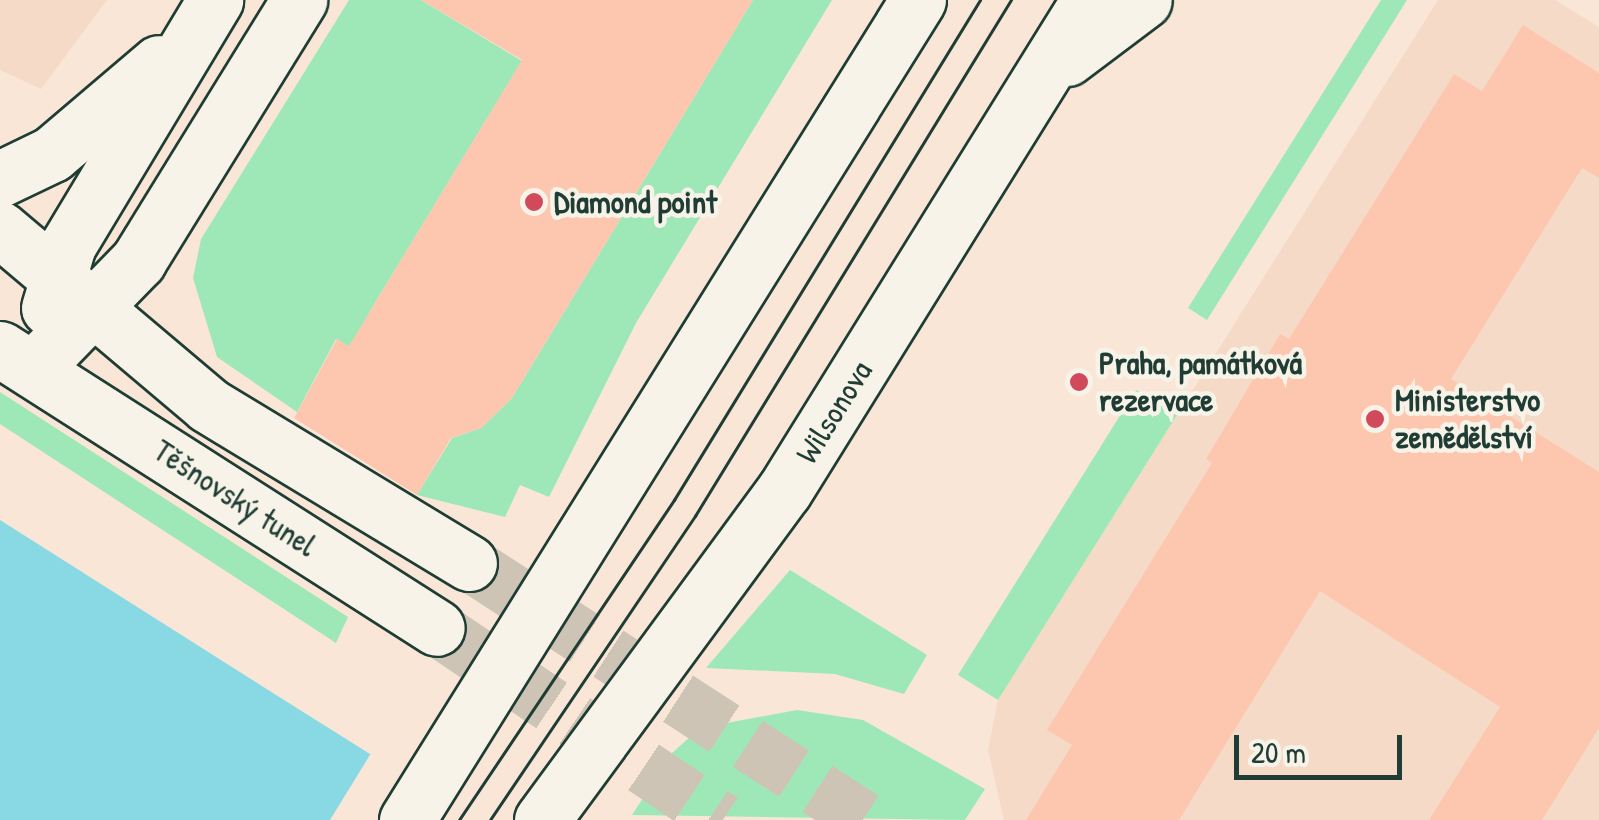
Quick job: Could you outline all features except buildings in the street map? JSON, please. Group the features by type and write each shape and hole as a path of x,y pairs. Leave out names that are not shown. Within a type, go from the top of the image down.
{"main road":[{"path":"16,359 97,310 138,261 299,0"},
{"path":"407,820 918,0"},
{"name":"Wilsonova","path":"547,812 784,491 1089,0"},
{"path":"1041,78 1144,0"},
{"path":"16,359 58,275 207,14"},
{"path":"0,179 52,154 207,14"},
{"name":"Těšnovský tunel","path":"0,229 232,421 469,562"},
{"name":"Těšnovský tunel","path":"16,359 437,628"}],"shaded area":[{"path":"0,0 107,0 41,89 0,70"},
{"path":"1438,0 1555,0 1599,27 1599,820 1004,820 988,750 998,700"}],"green space":[{"path":"349,0 421,0 522,61 370,311 358,352 336,339 297,412 217,357 193,278 201,239"},
{"path":"753,0 832,0 636,323 549,497 520,485 505,517 417,495 452,438 481,428 512,398"},
{"path":"1381,0 1407,0 1207,320 1188,308"},
{"path":"1136,390 1177,415 998,700 958,675"},
{"path":"0,392 348,617 336,643 0,424"},
{"path":"790,570 927,655 904,694 835,674 706,668"},
{"path":"797,710 863,720 985,789 965,820 632,815 672,753 700,728"}],"water":[{"path":"0,520 292,705 475,820 0,820"}],"pier":[{"path":"373,750 478,816 480,820 330,820"}],"tunnel":[{"path":"469,563 866,820"},
{"path":"437,628 723,820"}],"tram line":[{"path":"459,820 674,500 980,0"},
{"path":"490,820 695,516 1011,0"}],"place":[{"name":"Diamond point","path":"534,202"},
{"name":"Praha, památková rezervace","path":"1079,382"},
{"name":"Ministerstvo zemědělství","path":"1375,419"}]}
